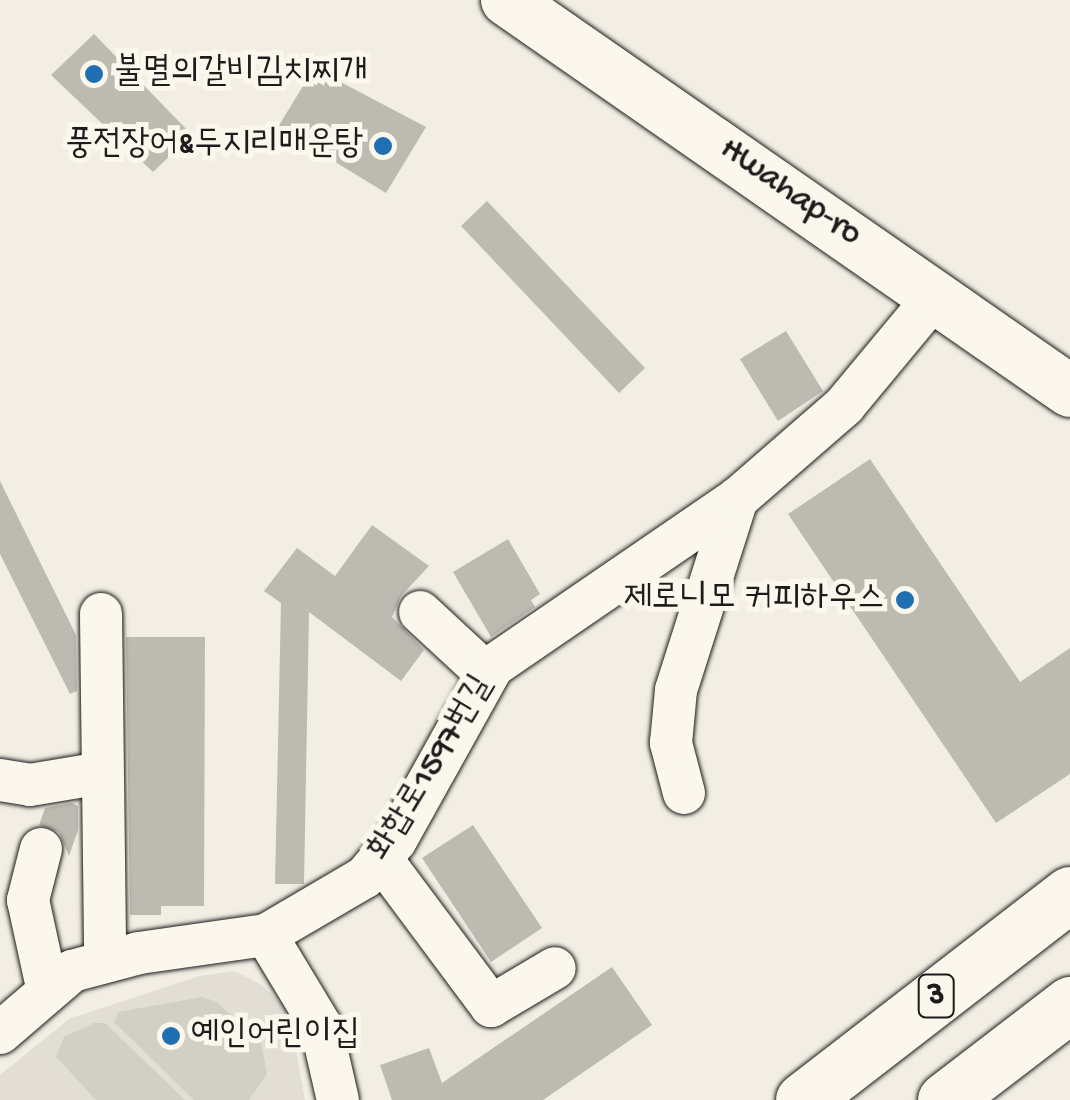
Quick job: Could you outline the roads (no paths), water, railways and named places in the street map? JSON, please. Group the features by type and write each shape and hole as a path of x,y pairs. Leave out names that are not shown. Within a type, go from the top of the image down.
{"highway":[{"name":"3","path":"803,1100 1070,894"},
{"path":"945,1100 1070,1004"}],"main road":[{"name":"Hwahap-ro","path":"507,0 937,294 1070,390"}],"street":[{"name":"화합로1597번길","path":"0,1033 47,987 105,959 266,934 383,861 487,674 530,635 622,582 736,500 844,406 937,294"},
{"path":"684,793 671,743 676,690 736,500"},
{"path":"420,612 487,674"},
{"path":"101,614 105,959"},
{"path":"0,780 30,785 102,774"},
{"path":"40,850 28,900 47,987"},
{"path":"383,861 491,1006 556,968"},
{"path":"266,934 322,1026 338,1100"}],"place":[{"name":"불멸의갈비김치찌개","path":"94,74"},
{"name":"풍전장어&두지리매운탕","path":"383,146"},
{"name":"제로니모 커피하우스","path":"905,600"},
{"name":"예인어린이집","path":"171,1036"}]}
